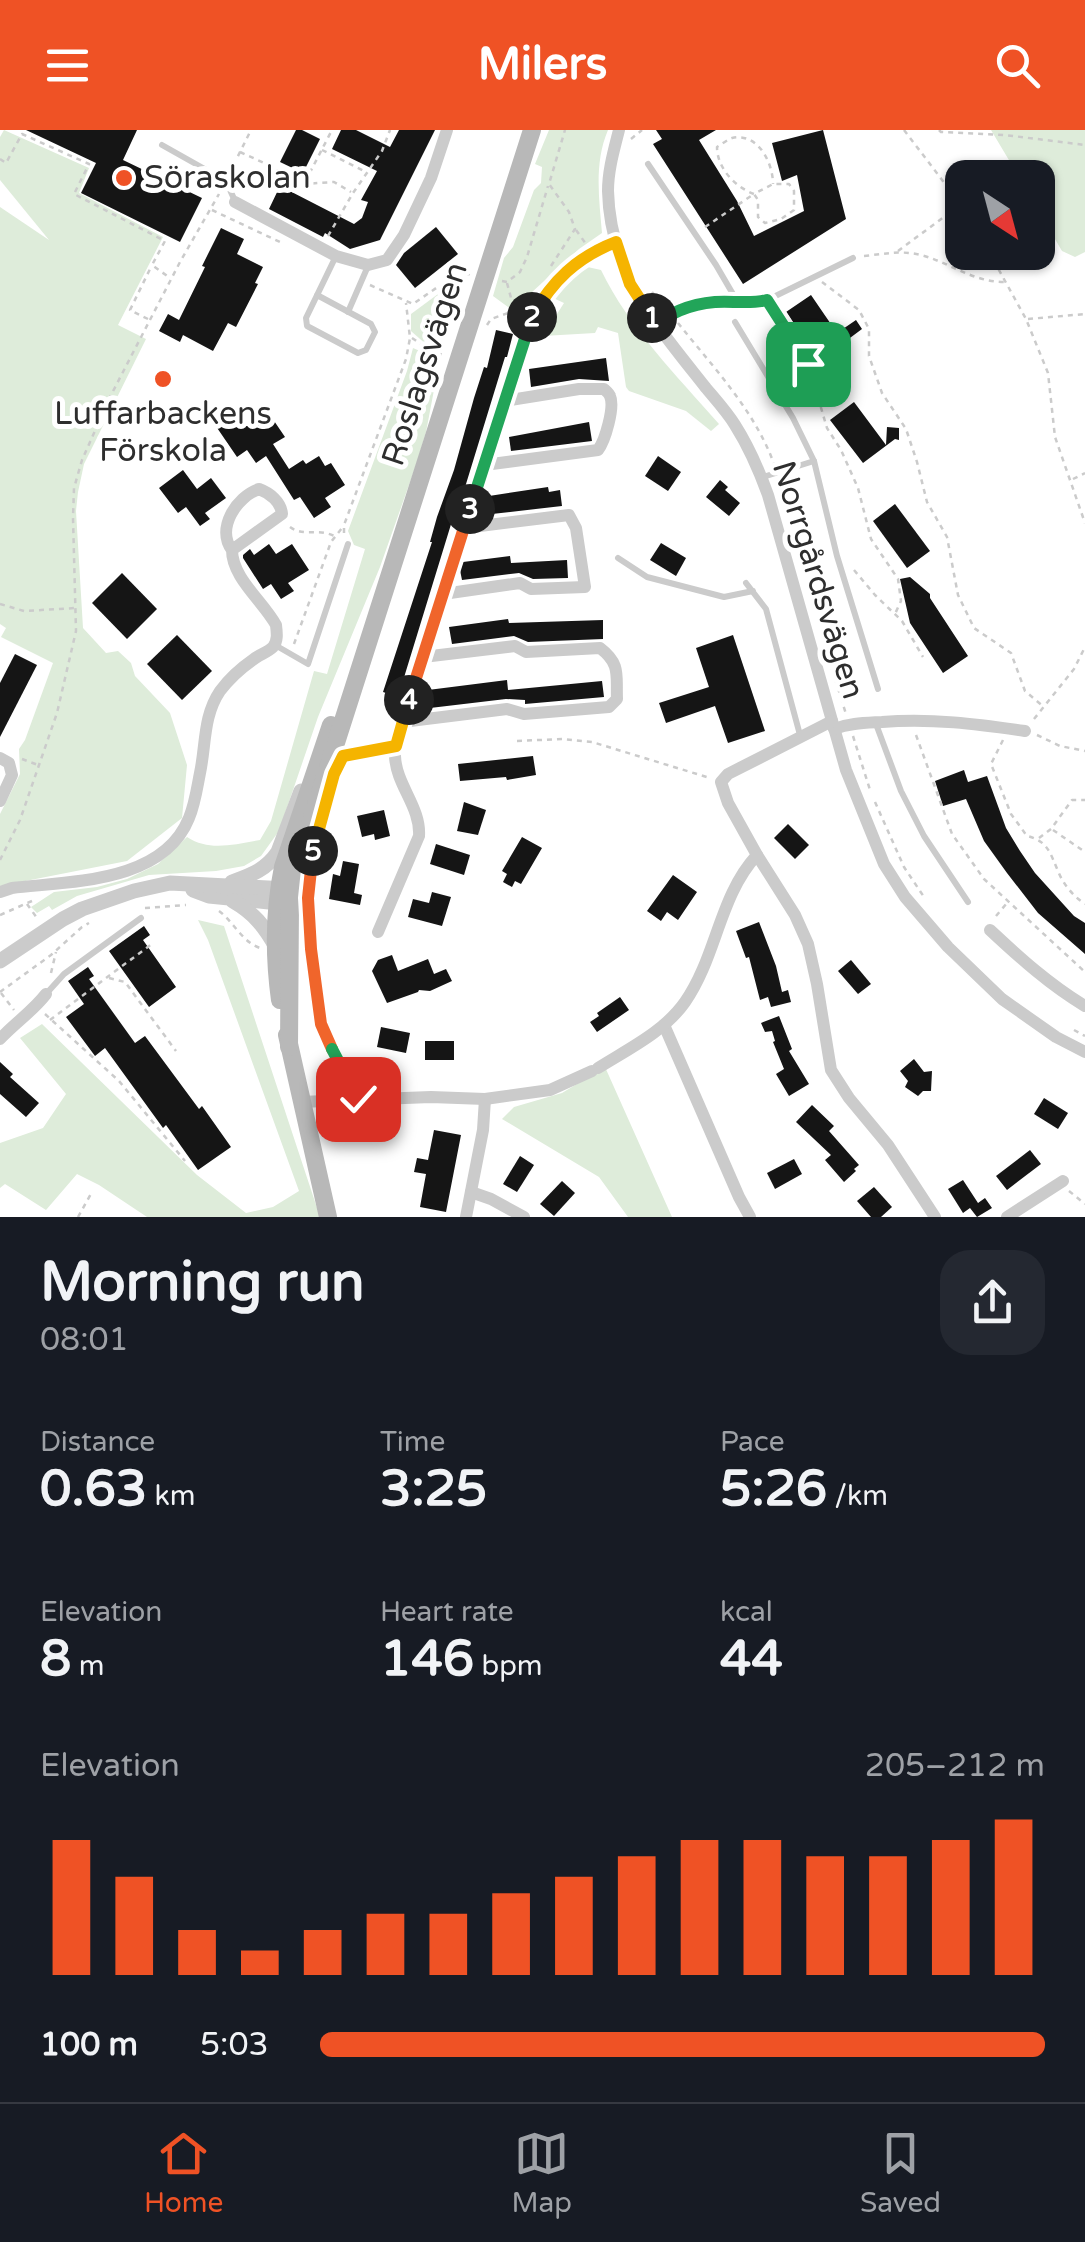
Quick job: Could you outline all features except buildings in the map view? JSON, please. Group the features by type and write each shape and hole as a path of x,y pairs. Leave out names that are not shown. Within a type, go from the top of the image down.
{"main road":[{"name":"Roslagsvägen","path":"328,1217 281,1010 276,948 310,824 532,134"},
{"name":"Roslagsvägen","path":"289,1046 289,897 283,868 320,749 380,604"}],"street":[{"path":"235,202 336,256 368,265 387,260 404,235 431,178 448,130"},
{"name":"Norrgårdsvägen","path":"622,136 609,174 608,192 616,242 630,284 656,324 734,423 762,478 846,770 884,864 905,897 948,947 1002,1000 1056,1038 1085,1052"},
{"path":"378,932 419,836 419,820 396,767 396,746 532,314 555,281 576,262 616,242"},
{"path":"484,465 598,450 606,440 611,402 604,389 579,388 504,402"},
{"path":"0,892 132,870 155,858 176,840 188,820 197,789 212,708 234,675 275,645 278,635 276,625 234,565 232,550 226,542 227,525 249,492 268,492 282,508 280,517 232,550"},
{"path":"443,594 520,584 531,588 585,587 576,528 569,515 464,528"},
{"path":"402,722 507,709 524,714 609,707 617,699 618,672 610,656 600,648 526,652 515,646 422,657"},
{"name":"Norrgårdsvägen","path":"833,725 952,720 1025,732"},
{"path":"833,725 800,736 728,774 721,782 728,803 795,915 808,944 831,1070 888,1145 935,1217"},
{"path":"224,885 263,870 272,861 320,749"},
{"path":"0,758 9,764 12,775 0,801"},
{"path":"300,1102 485,1098 550,1090 595,1070 664,1025 694,988 735,884 757,855"},
{"path":"0,960 82,908 170,883 224,885 289,897"},
{"path":"170,883 233,901 252,912 276,948"},
{"path":"210,896 289,897"},
{"path":"990,930 1022,960 1085,1006"},
{"path":"0,1039 46,994"},
{"path":"664,1025 750,1217"},
{"path":"466,1217 483,1130 485,1098"},
{"path":"1007,1217 1063,1182"},
{"path":"471,1192 491,1198 524,1217"}],"lane":[{"path":"162,145 226,181 235,202"},
{"path":"648,164 737,302"},
{"path":"317,296 371,324 375,332 366,350 358,352 306,326 306,318 336,256"},
{"path":"656,324 671,313 698,303 767,300 853,258"},
{"path":"348,312 368,265"},
{"name":"Norrgårdsvägen","path":"735,322 814,461 837,556 878,690"},
{"path":"762,478 814,461"},
{"path":"275,645 308,664 348,544"},
{"path":"618,558 646,577 724,597 753,591"},
{"path":"746,583 766,608 800,736"},
{"name":"Norrgårdsvägen","path":"875,722 901,791 924,836 968,902"},
{"path":"46,994 64,974 140,918"}],"path":[{"path":"0,860 20,820 58,713 76,630 72,518 74,488 82,460 250,130"},
{"path":"304,184 332,130"},
{"path":"322,248 382,151 390,130"},
{"path":"507,282 520,272 526,257 566,130"},
{"path":"622,136 636,136 642,130"},
{"path":"906,130 945,182"},
{"path":"938,130 1085,144"},
{"path":"0,159 6,163 22,134 89,164 74,194 165,242 130,310 150,320"},
{"path":"695,234 754,194 773,184 789,184 794,191 794,210 765,223 758,218 758,200 754,194 740,189 717,160 717,147 734,138 750,140 764,152 773,171 773,184"},
{"path":"320,150 366,172"},
{"path":"240,152 304,184 334,182 353,193"},
{"path":"549,184 592,253"},
{"path":"896,252 945,217"},
{"path":"546,277 575,229"},
{"path":"853,258 896,252 922,255 986,282 1005,282"},
{"path":"152,266 171,279"},
{"path":"999,270 1026,319 1048,373 1055,436 1085,523"},
{"path":"440,366 437,365 460,274"},
{"path":"814,276 859,310 868,329 868,356 882,393 906,429 927,502 947,537 958,595 974,628 1011,653 1025,691 1044,706"},
{"path":"498,280 507,282"},
{"path":"507,282 514,311"},
{"path":"767,300 808,364 827,428 858,488 872,539 898,579 901,600 894,614"},
{"path":"482,334 491,319 514,311 526,301"},
{"path":"290,655 406,359 410,338 406,302"},
{"path":"1026,319 1085,314"},
{"path":"410,338 440,357"},
{"path":"1070,480 1085,473"},
{"path":"280,517 294,530 320,531 335,537"},
{"path":"344,525 348,544"},
{"path":"837,556 902,621 923,656"},
{"path":"0,604 24,611 76,608"},
{"path":"1085,647 1074,670 1025,732 1085,751"},
{"path":"911,720 952,834 984,878 1085,972"},
{"path":"1006,728 991,764 1010,814 1026,836 1038,838 1050,848 1059,875 1085,904"},
{"path":"517,741 592,742 721,782"},
{"path":"343,756 396,746"},
{"path":"1038,838 1051,829 1072,800 1085,800"},
{"path":"1051,829 1085,852"},
{"path":"0,915 43,896 48,884"},
{"path":"289,897 311,949 321,1024 358,1099"},
{"path":"990,930 990,922 1008,902"},
{"path":"26,903 37,918"},
{"path":"50,1020 152,943"},
{"path":"106,978 124,982 176,1052"},
{"path":"0,992 20,1018"},
{"path":"36,1006 119,1081 185,1161"},
{"path":"1063,1182 1085,1204"},
{"path":"78,1217 92,1192"}],"green space":[{"path":"4,130 89,168 79,193 163,237 118,325 146,339 84,464 76,511 83,628 106,653 118,651 131,663 135,676 170,713 187,765 182,818 127,861 0,886 0,814 20,774 19,749 53,663 1,637 6,628 0,624 0,207 49,240 0,180 0,137"},
{"path":"549,130 608,130 599,168 602,233 519,304 508,307 493,296 504,258 513,247 534,190 541,183 542,167 535,164"},
{"path":"991,130 1085,130 1085,252 1075,257 1062,251 1055,239 1055,160 1009,160"},
{"path":"583,266 601,270 640,332 719,424 711,431 686,411 629,391 618,333 598,327 595,333 543,336 564,303 551,297 567,275"},
{"path":"457,280 437,354 411,331 411,314"},
{"path":"413,348 427,354 422,372 427,387 434,390 426,432 380,567 318,717 279,831 261,856 244,866 149,875 77,896 52,910 49,906 37,913 31,907 54,892 127,879 158,864 187,837 213,846 260,840 271,821 314,671 327,674 365,549 354,545 348,531"},
{"path":"198,920 224,926 320,1217 147,1217 77,1174 46,1210 5,1184 0,1188 0,1143 43,1128 66,1094 20,1038 42,1024 197,1175 246,1213 273,1207 299,1191"},
{"path":"605,1067 672,1217 628,1217 599,1177 502,1119 514,1107 562,1093"}],"place":[{"name":"Söraskolan","path":"124,178"},
{"name":"Luffarbackens Förskola","path":"163,379"}],"route":[{"path":"358,1099 321,1024 311,949 310,866 334,774 343,756 396,746 532,314 564,271 616,242 630,284 656,324 671,313 698,303 767,300 808,364"}]}
